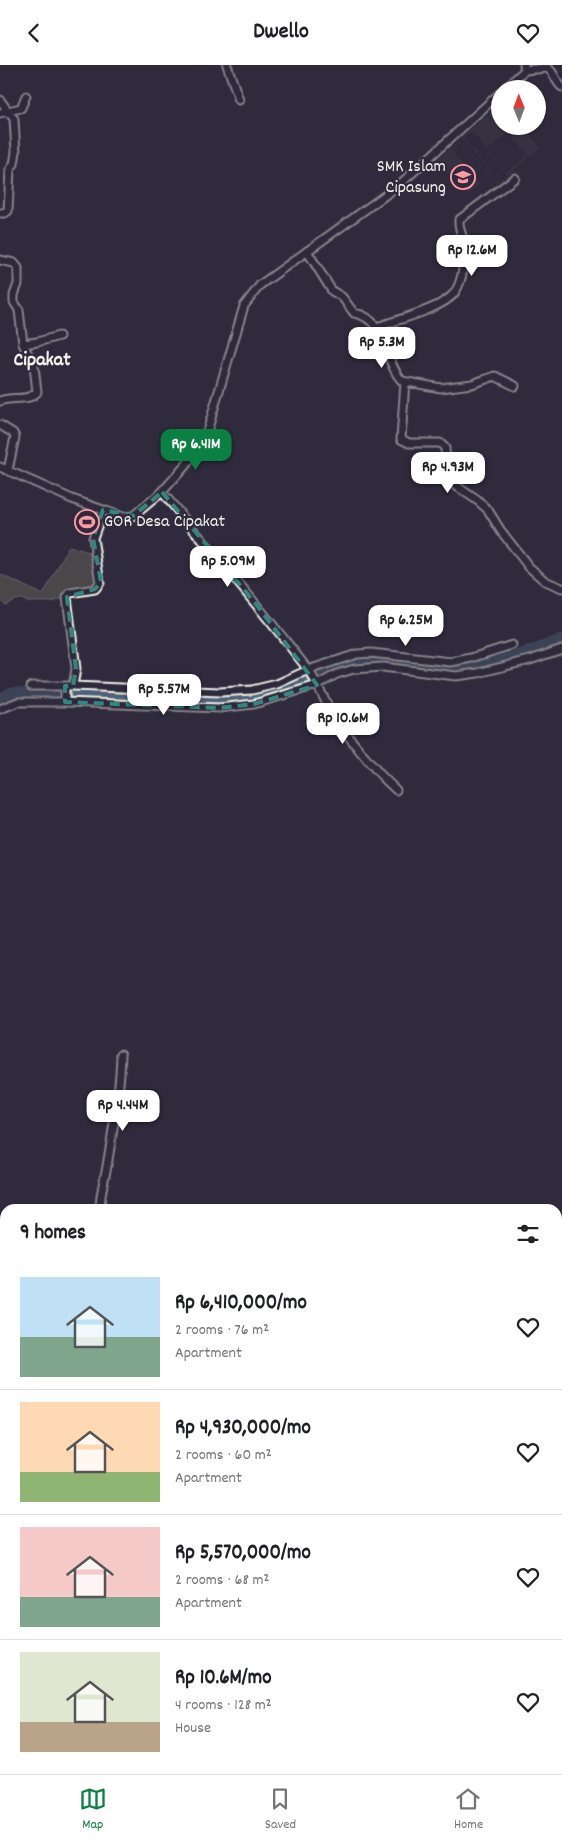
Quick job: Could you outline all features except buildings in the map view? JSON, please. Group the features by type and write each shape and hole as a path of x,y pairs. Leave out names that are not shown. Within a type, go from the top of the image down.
{"street":[{"path":"227,65 239,100"},
{"path":"513,80 524,68 547,68 550,69 562,87"},
{"path":"4,112 21,108 26,96"},
{"path":"0,100 4,112 14,119 16,152 15,161 10,172 8,211 0,213"},
{"path":"0,467 72,499 123,517 133,516 162,492 203,442 244,306 260,285 398,187 491,101"},
{"path":"377,327 433,307 451,297 460,281 463,269 464,246 459,220 515,178"},
{"path":"307,251 332,291 343,298 354,313 361,314 377,327 396,374 404,382 441,388 472,384 495,376 515,386"},
{"path":"0,260 14,263 18,268 18,284 14,295 14,302 19,310 23,345 34,366 37,392 30,397 0,401"},
{"path":"23,345 58,336"},
{"path":"404,382 401,439 409,443 440,443 443,445 445,448 447,473 452,483 488,510 501,531 529,567 545,581 562,588"},
{"path":"0,425 13,433 15,437 8,470"},
{"path":"162,492 256,604 309,672 328,705 359,750 396,791"},
{"path":"73,686 76,669 67,597 70,593 95,589 100,583 93,538 103,510"},
{"path":"30,686 228,692 252,690 277,684 357,654 371,653 451,662 471,659 512,645"},
{"path":"0,709 18,702 65,700 219,707 254,704 337,674 366,667 383,667 456,676 478,673 530,660 562,649"},
{"path":"64,687 65,700"},
{"path":"100,1204 100,1193 105,1178 116,1110 121,1054"}],"highlighted area":[{"path":"162,492 256,604 317,685 254,704 219,708 65,702 65,686 73,686 76,669 67,597 95,589 101,582 93,538 103,510 133,516"}],"shaded area":[{"path":"491,112 491,135 507,135 488,150 506,172 528,155 512,135 516,137 518,135 531,135 541,147 498,183 460,138","holes":["471,132 506,174 498,181 463,138"]},
{"name":"SMK Islam Cipasung","path":"458,142 496,186 467,211 429,167","holes":["458,144 494,185 486,192 451,151","440,162 468,195 479,185 485,192 466,209 432,169"]}],"green space":[{"path":"69,546 89,552 98,587 70,594 52,602 28,602 21,599 14,600 6,605 0,600 0,574 43,595"}],"waterway":[{"path":"0,699 11,693 257,698 345,663 378,660 449,670 468,669 509,659 562,640"}],"place":[{"name":"SMK Islam Cipasung","path":"463,177"},
{"name":"GOR Desa Cipakat","path":"87,522"}],"district":[{"name":"Cipakat","path":"42,361"}]}
